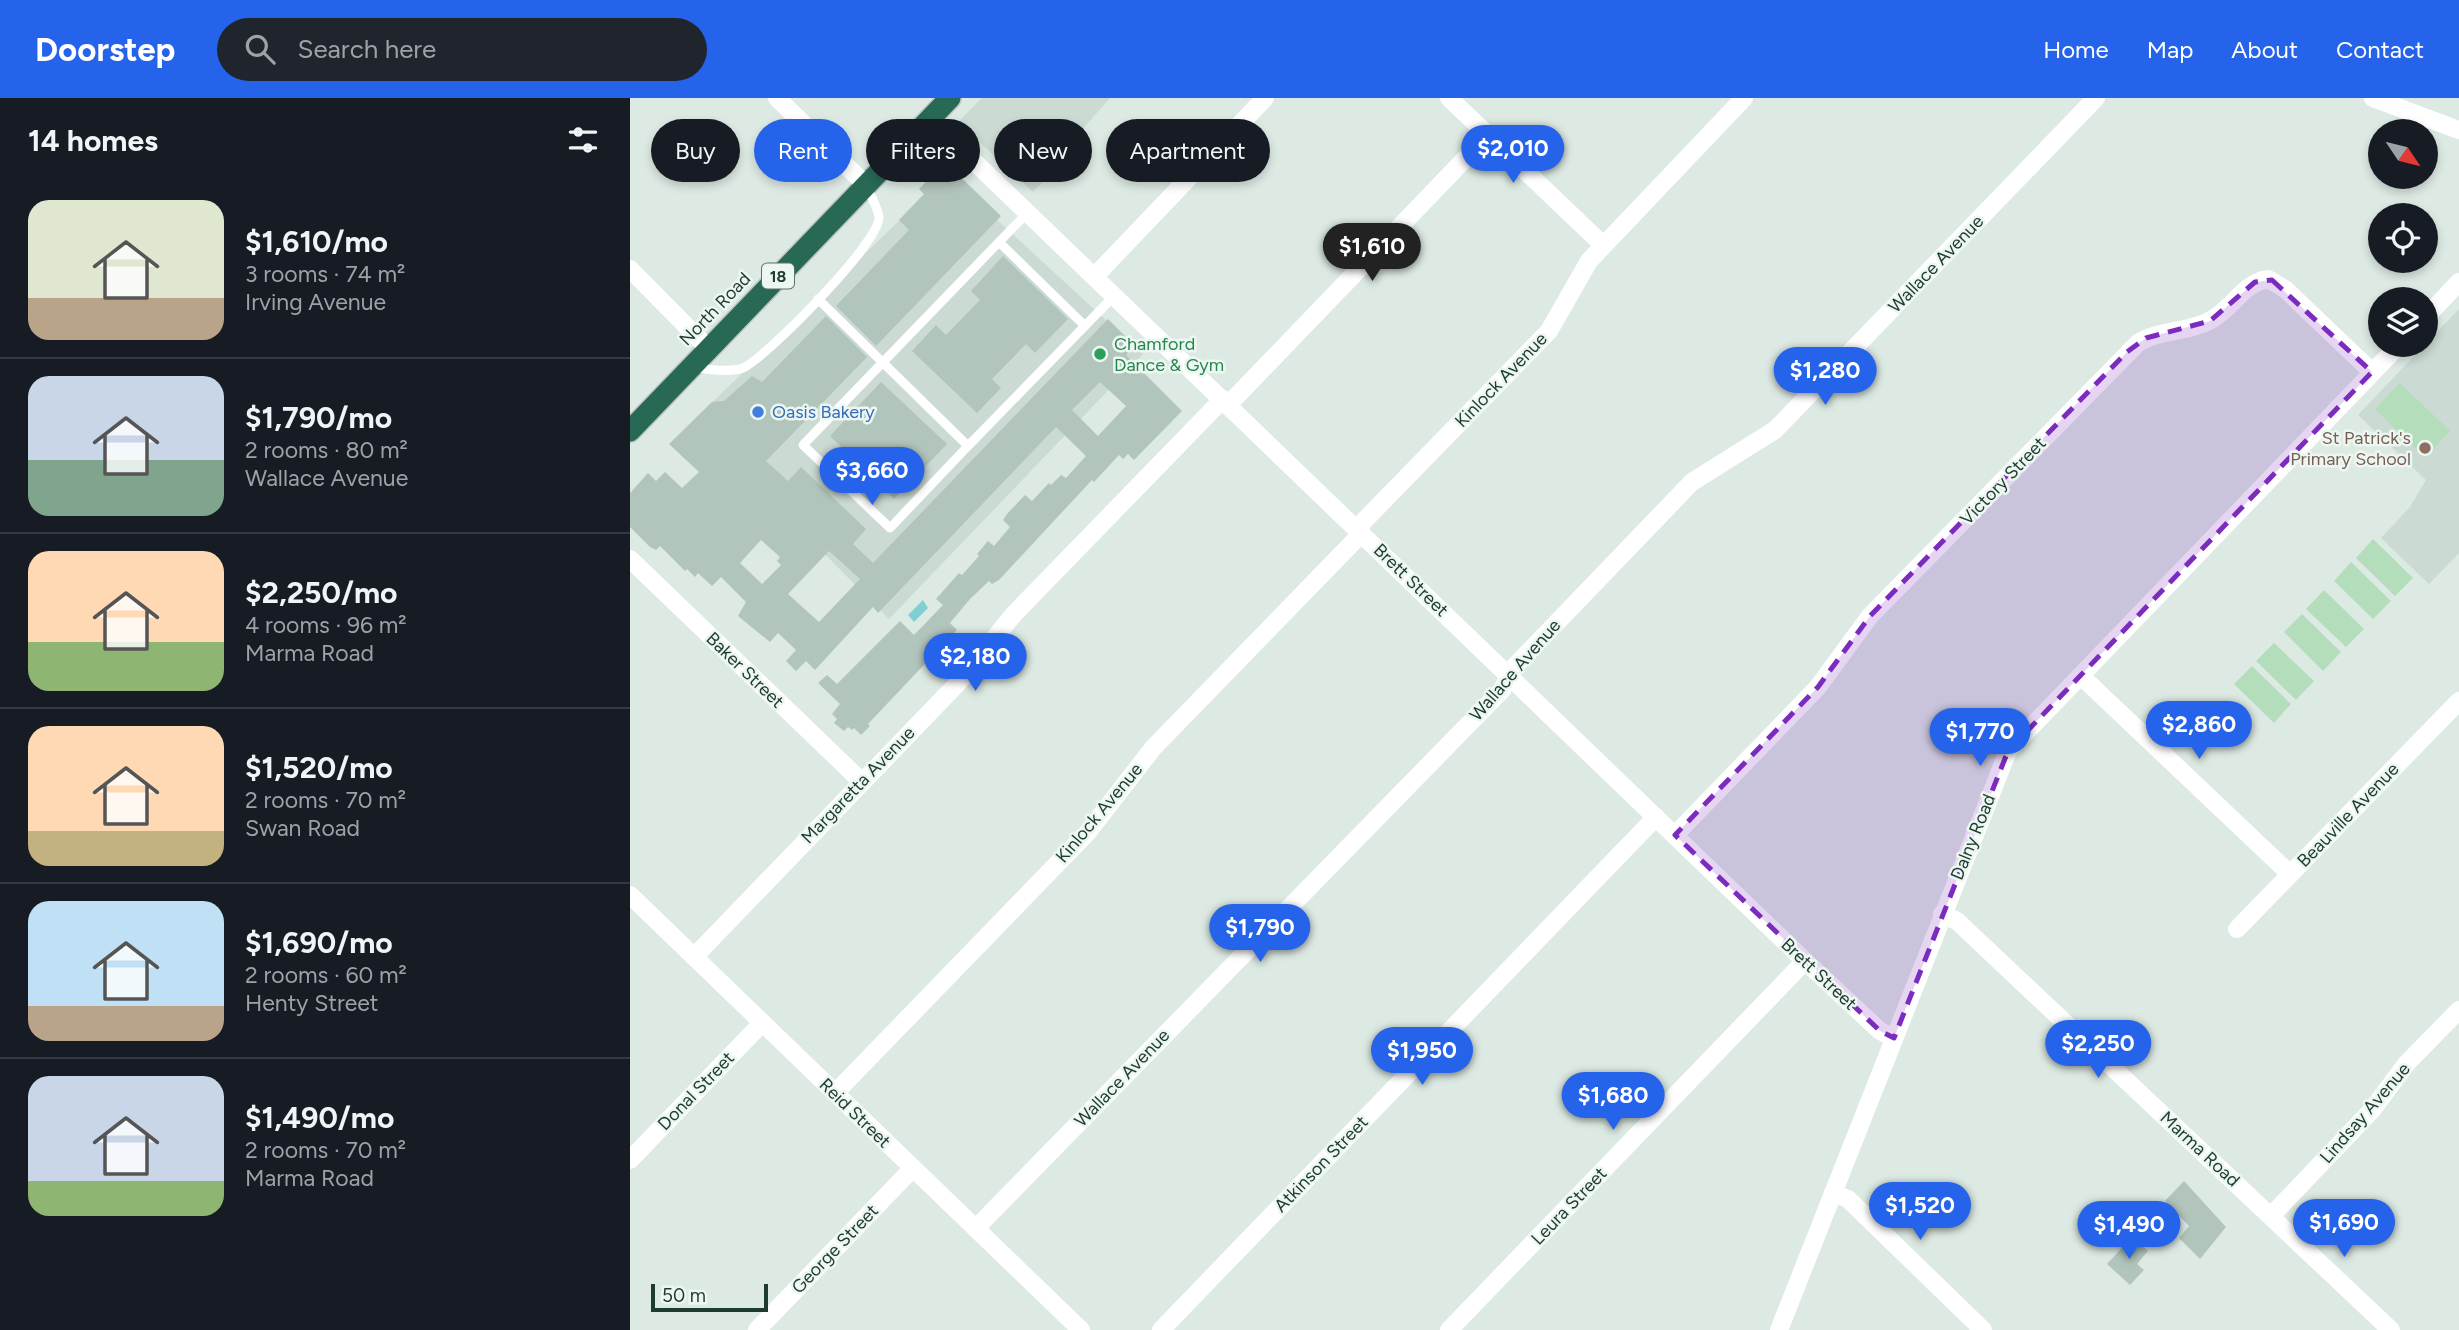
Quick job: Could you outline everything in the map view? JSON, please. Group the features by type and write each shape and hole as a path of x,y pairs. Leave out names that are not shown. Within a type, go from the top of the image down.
{"highway":[{"name":"North Road","path":"930,119 950,98"},
{"name":"North Road","path":"630,431 869,182"}],"street":[{"path":"777,98 866,185"},
{"path":"1095,276 1265,98"},
{"path":"1449,98 1603,245"},
{"name":"Kinlock Avenue","path":"835,1093 1088,832 1153,748 1549,331 1589,261 1744,98"},
{"name":"Wallace Avenue","path":"976,1228 1492,700 1510,677 1514,667 1692,482 1775,430 2096,98"},
{"path":"2372,98 2459,131"},
{"name":"Margaretta Avenue","path":"694,957 957,684 1014,614 1488,135"},
{"name":"Brett Street","path":"980,166 1805,961 1883,1034 1894,1038"},
{"path":"630,269 709,349"},
{"name":"Victory Street","path":"1675,835 1818,687 1870,616 2138,343 2155,334 2210,321 2248,287 2268,279 2285,289 2372,372"},
{"path":"2438,304 2459,282"},
{"name":"Dalny Road","path":"1779,1330 2008,751 2387,357"},
{"name":"Baker Street","path":"630,559 861,782"},
{"path":"2081,676 2290,874"},
{"name":"Beauville Avenue","path":"2236,929 2459,701"},
{"name":"Atkinson Street","path":"1161,1330 1656,817"},
{"name":"Reid Street","path":"630,895 1081,1330"},
{"name":"Marma Road","path":"1942,914 1957,920 2391,1330"},
{"name":"Leura Street","path":"1449,1330 1805,961"},
{"name":"Lindsay Avenue","path":"2271,1216 2380,1101 2407,1063 2459,1010"},
{"name":"Donal Street","path":"630,1160 762,1023"},
{"name":"George Street","path":"757,1330 913,1168"},
{"path":"1833,1194 1848,1199 1983,1330"}],"lane":[{"path":"691,368 743,368 767,351 818,299 872,239 879,218 866,185"},
{"path":"1028,212 803,445 890,528 1115,295"},
{"path":"999,242 1085,326"},
{"path":"818,299 968,446"}],"highlighted area":[{"path":"2272,280 2372,372 2008,751 1894,1038 1880,1031 1675,835 1818,687 1870,616 2127,352 2146,338 2210,321 2255,282"}],"shaded area":[{"path":"982,98 1110,98 1091,119 994,119 994,156 980,143 980,119 961,119"},
{"path":"939,182 956,182 1143,354 889,619 693,421"},
{"path":"1022,182 1042,182 1033,192"},
{"name":"St Patrick's Primary School","path":"2459,309 2459,553 2429,584 2381,538 2410,507 2426,480 2358,415 2413,357 2438,357 2438,331"}],"green space":[{"path":"2400,383 2450,431 2425,458 2375,409"},
{"path":"2373,539 2413,578 2395,596 2356,558"},
{"path":"2351,562 2391,601 2373,619 2334,581"},
{"path":"2324,590 2364,629 2346,647 2306,609"},
{"path":"2302,614 2341,652 2323,671 2284,632"},
{"path":"2274,643 2314,681 2296,700 2256,661"},
{"path":"2252,666 2291,704 2274,723 2234,684"}],"water":[{"path":"923,600 928,608 914,622 908,615"}],"building":[{"path":"926,182 966,182 1001,216 876,346 836,306 909,230 899,220 924,194 919,189"},
{"path":"1003,256 1068,319 1035,353 1026,344 992,379 1001,388 977,413 912,351 936,325 946,335 980,300 971,291"},
{"path":"826,316 867,357 766,461 788,481 801,467 866,529 853,544 873,563 1108,319 1135,346 1126,355 1182,411 1134,460 1128,454 1123,459 1119,455 1094,482 1092,480 999,580 992,584 989,581 970,599 950,623 957,630 868,724 870,726 861,735 854,728 852,730 848,727 844,731 834,723 837,719 832,714 840,704 818,683 827,675 837,684 900,621 914,635 943,605 936,599 959,573 962,575 988,541 994,546 1010,527 1003,520 1025,495 1032,501 1049,483 1051,485 1061,475 1066,478 1086,456 1056,427 878,613 873,607 815,670 806,661 796,671 786,661 796,650 778,633 770,642 738,616 746,602 721,577 712,586 698,573 695,577 687,569 685,571 660,546 656,550 650,547 630,527 630,493 648,473 656,481 665,472 682,488 699,472 669,444 712,402 724,401 752,376 762,382","holes":["1100,382 1126,406 1098,436 1072,410","761,540 780,557 777,561 781,565 762,584 740,563","829,551 860,579 819,622 788,594"]},
{"path":"881,382 947,444 894,499 830,436"},
{"path":"2184,1181 2226,1227 2200,1259 2179,1238 2189,1226 2165,1201"},
{"path":"2132,1237 2148,1251 2137,1264 2144,1270 2130,1285 2107,1264"}],"place":[{"name":"Chamford Dance & Gym","path":"1100,354"},
{"name":"Oasis Bakery","path":"758,412"},
{"name":"St Patrick's Primary School","path":"2425,448"}]}
